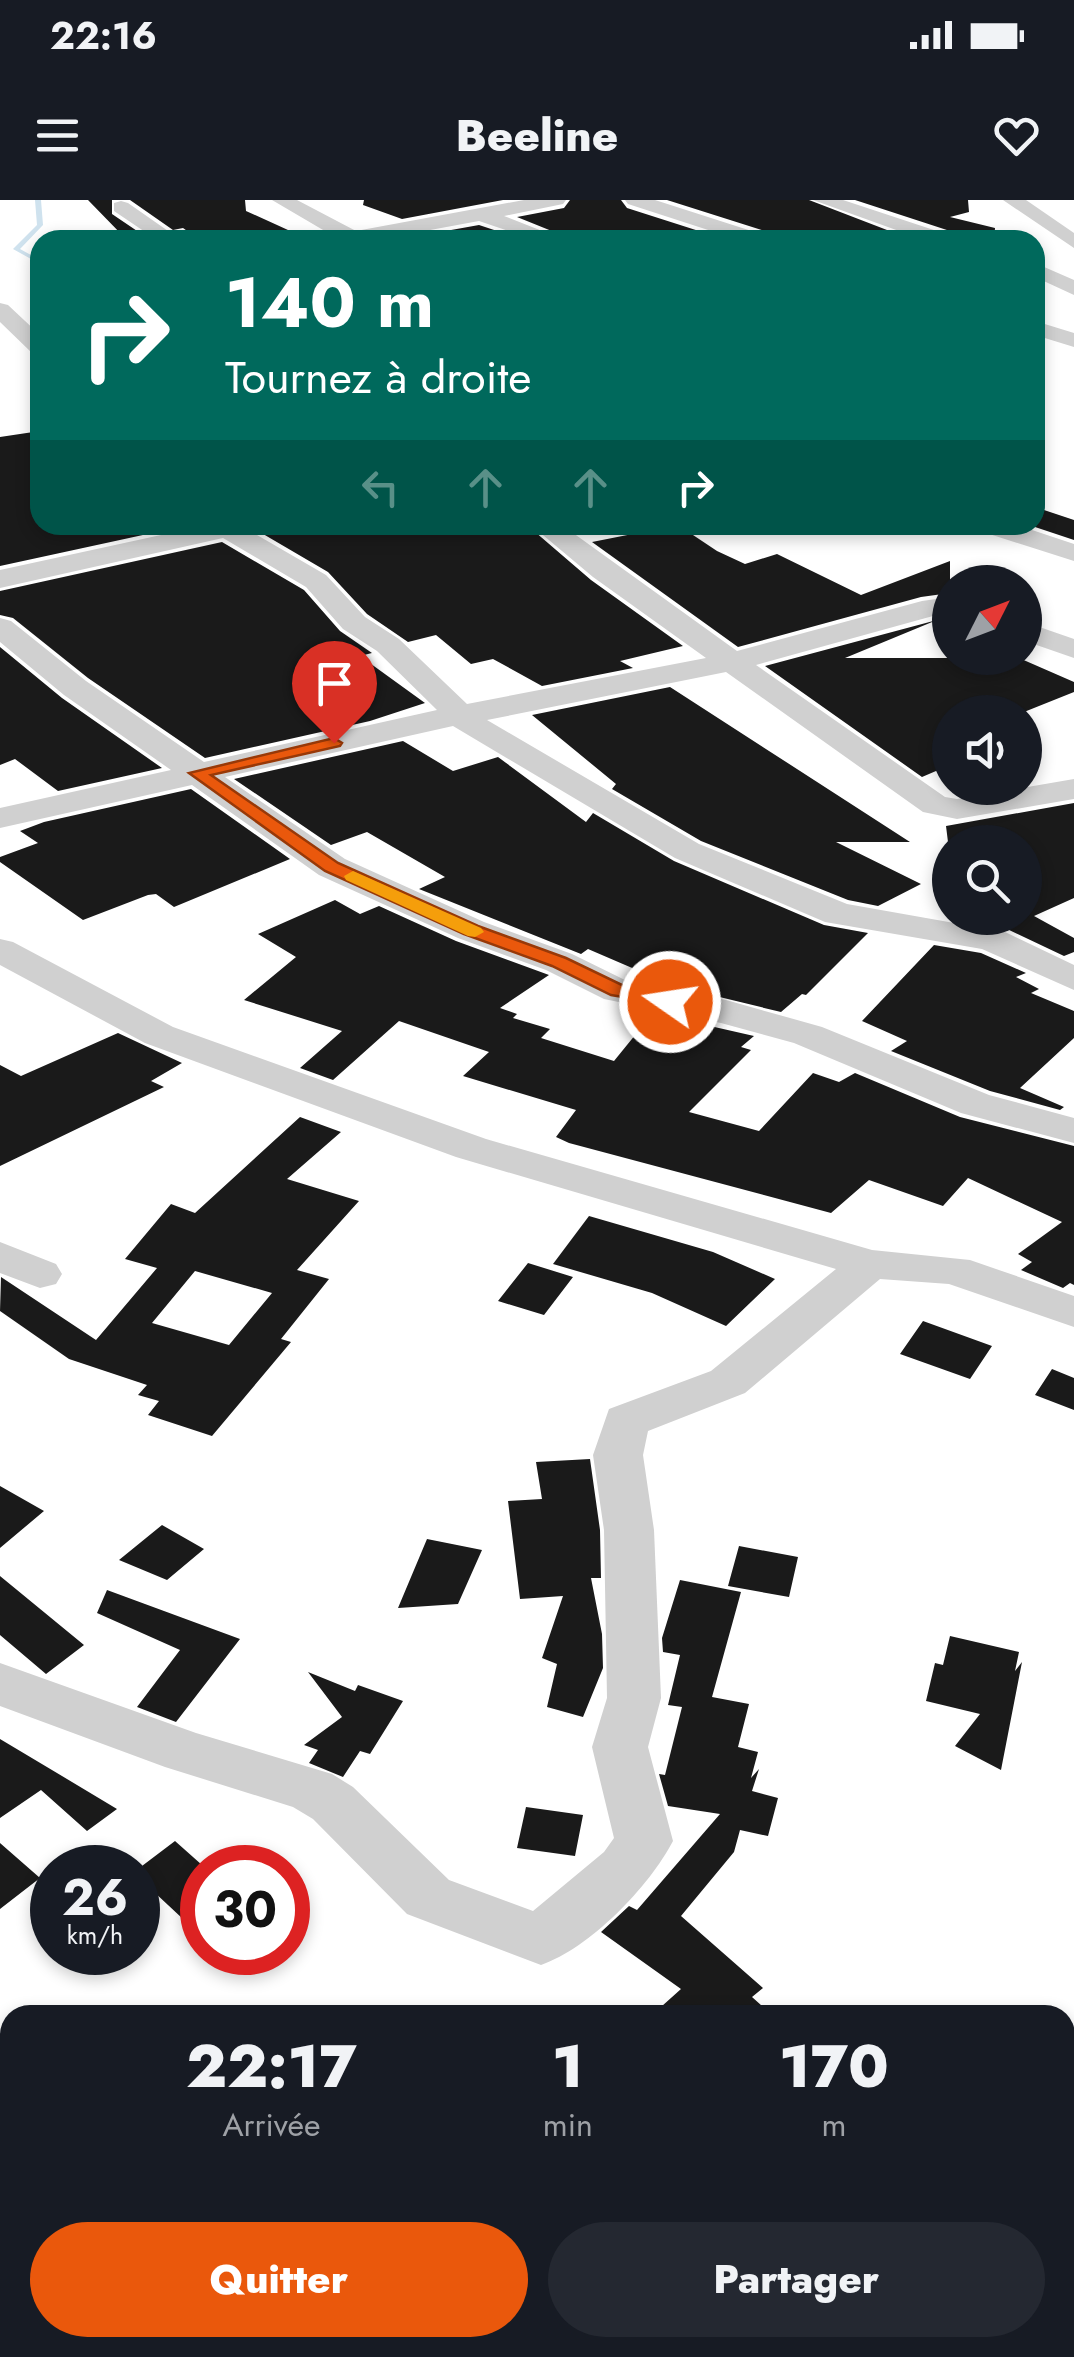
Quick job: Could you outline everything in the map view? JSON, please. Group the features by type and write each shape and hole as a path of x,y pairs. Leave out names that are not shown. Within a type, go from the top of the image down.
{"street":[{"path":"282,200 333,230"},
{"path":"388,230 480,209 556,200"},
{"path":"635,200 729,230"},
{"path":"823,200 914,230"},
{"path":"1012,200 1074,242"},
{"path":"121,207 156,230"},
{"path":"480,209 531,230"},
{"path":"1045,274 1074,288"},
{"path":"0,301 27,297"},
{"path":"0,310 30,338"},
{"path":"1045,322 1074,315"},
{"path":"1045,328 1074,340"},
{"path":"0,579 192,535"},
{"path":"245,535 316,582 354,623 388,645 460,716 687,850 838,914 992,940 1074,979"},
{"path":"559,535 935,805 957,809 1074,789"},
{"path":"1020,535 1074,553"},
{"path":"0,818 460,716 731,662 932,607"},
{"path":"0,627 75,688 332,867 618,990 726,1012 808,1035 975,1104 1074,1131"},
{"path":"1042,637 1074,649"},
{"path":"0,950 159,1035 471,1148 870,1264 954,1270 1074,1312"},
{"path":"0,1684 185,1752 312,1790 333,1803 428,1897 541,1940 625,1868 644,1841 620,1747 634,1698 629,1638 629,1530 618,1455 626,1421 728,1382 870,1264"}],"building":[{"path":"88,200 112,200 112,214 136,230 117,230"},
{"path":"130,200 245,200 246,211 288,230 183,228 173,230"},
{"path":"364,200 503,200 402,219 363,205"},
{"path":"570,200 621,200 627,208 696,230 549,230 517,217 564,208"},
{"path":"667,200 809,200 887,230 762,230"},
{"path":"855,200 968,200 969,212 950,217 995,228 947,230"},
{"path":"479,225 494,230 451,230"},
{"path":"30,432 30,535 143,535 0,566 0,437"},
{"path":"1045,510 1074,520 1074,540 1045,530"},
{"path":"265,535 539,535 591,580 683,646 620,661 633,668 542,686 493,659 471,664 436,635 408,642 367,614 328,572"},
{"path":"627,535 693,535 745,564 777,554 861,595 932,568 932,595 738,647 592,542"},
{"path":"222,542 304,590 340,631 372,653 360,656 425,703 370,721 205,758 88,678 13,618 0,615 0,591"},
{"path":"932,621 845,658 932,658 932,675 1042,675 1042,668 1074,682 1074,692 1042,705 1042,695 932,695 932,773 922,777 765,666"},
{"path":"0,647 62,698 162,768 58,791 15,759 0,765"},
{"path":"670,687 910,842 836,842 921,884 878,906 848,900 701,841 612,789 616,784 532,715"},
{"path":"403,741 453,771 498,757 586,822 593,813 674,861 824,925 868,933 806,995 802,994 781,1012 674,986 588,949 581,954 419,889 445,877 367,832 331,845 234,779"},
{"path":"191,789 290,859 174,907 156,894 148,895 83,920 0,862 0,857 38,843 20,831 44,822"},
{"path":"1074,803 1074,898 1042,912 1042,825 952,825"},
{"path":"335,900 360,914 379,906 456,941 549,975 500,1008 517,1014 513,1018 550,1029 541,1038 614,1061 653,1013 754,1036 741,1047 751,1050 689,1112 759,1131 813,1073 839,1082 855,1073 960,1117 1074,1146 1074,1285 1063,1288 1021,1270 1032,1262 1018,1254 1062,1222 968,1178 943,1206 869,1180 831,1213 569,1143 556,1137 576,1110 463,1076 489,1052 399,1021 333,1080 300,1068 342,1031 244,1000 296,957 258,934"},
{"path":"1042,920 1074,938 1074,952 1064,956 1020,935 1042,935"},
{"path":"934,945 981,953 1026,973 1016,977 1039,989 1031,993 1074,1011 1074,1038 1020,1088 1064,1107 1060,1110 990,1091 891,1051 907,1041 862,1021"},
{"path":"118,1033 182,1063 151,1081 164,1087 0,1166 0,1065 21,1076"},
{"path":"300,1117 341,1132 287,1179 359,1201 297,1270 329,1279 281,1339 291,1342 212,1436 148,1415 159,1401 138,1395 147,1385 69,1359 0,1311 1,1277 96,1340 157,1268 125,1259 171,1204 195,1213","holes":["195,1271 272,1293 229,1345 152,1323"]},
{"path":"589,1216 713,1252 775,1279 726,1326 652,1293 553,1264"},
{"path":"528,1263 573,1277 544,1315 498,1301"},
{"path":"923,1321 992,1346 970,1379 900,1354"},
{"path":"1052,1369 1074,1378 1074,1410 1035,1395"},
{"path":"590,1459 600,1530 601,1578 591,1578 602,1634 603,1668 583,1717 547,1707 557,1664 542,1658 563,1596 520,1599 508,1501 542,1499 536,1462"},
{"path":"0,1486 44,1511 0,1548"},
{"path":"162,1525 204,1549 167,1580 119,1560"},
{"path":"427,1539 482,1550 458,1604 398,1608"},
{"path":"739,1546 798,1557 789,1597 728,1586"},
{"path":"0,1576 84,1645 46,1674 0,1635"},
{"path":"680,1580 741,1592 712,1697 749,1704 738,1747 758,1752 751,1778 759,1769 752,1791 778,1798 768,1836 740,1830 734,1852 681,1916 763,1988 752,1997 761,2005 663,2005 681,1989 601,1932 629,1906 637,1910 720,1814 668,1806 659,1774 665,1775 682,1707 668,1705 680,1655 663,1652 662,1638"},
{"path":"107,1590 240,1639 176,1722 137,1707 180,1650 97,1613"},
{"path":"950,1636 1019,1652 1015,1671 1022,1662 1001,1770 955,1746 980,1714 926,1701 935,1663 943,1665"},
{"path":"308,1672 355,1691 358,1685 403,1701 370,1754 360,1751 343,1777 309,1763 318,1750 304,1745 342,1717"},
{"path":"0,1739 117,1809 87,1831 41,1790 0,1818"},
{"path":"526,1807 583,1815 575,1856 517,1848"},
{"path":"175,1841 180,1845 180,1916 160,1898 160,1852"},
{"path":"0,1843 30,1869 30,1886 0,1909"}],"waterway":[{"path":"35,230 40,225 38,200"},
{"path":"30,235 16,249 30,257"}],"slow traffic":[{"path":"353,876 475,932"}],"route":[{"path":"334,743 198,773 332,867 618,990 670,1002"}]}
